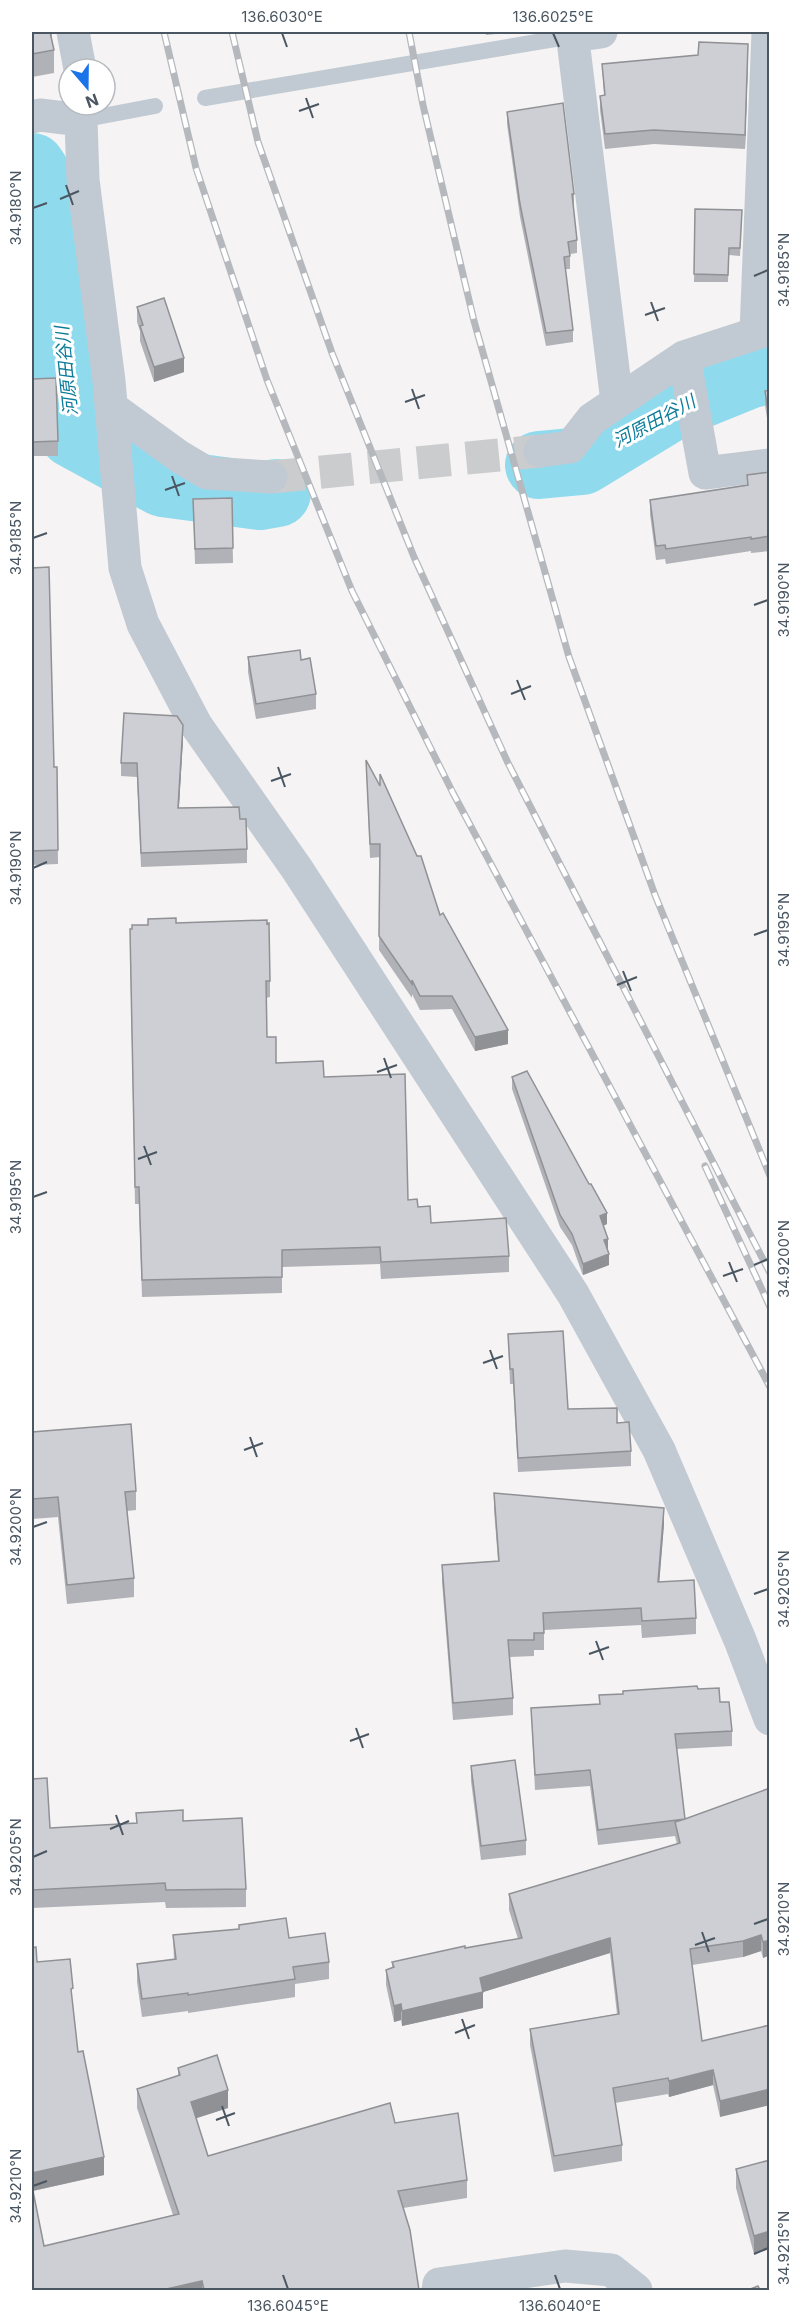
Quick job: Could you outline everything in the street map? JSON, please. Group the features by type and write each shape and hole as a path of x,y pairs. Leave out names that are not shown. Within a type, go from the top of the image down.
{"street":[{"path":"73,32 78,57"},
{"path":"540,451 570,447 592,419 617,402 763,331 768,32"},
{"path":"582,33 617,402"},
{"path":"32,117 57,114"},
{"path":"81,117 83,180 112,420 125,568 143,624 196,725 297,869 573,1294 658,1450 740,1640 770,1719"},
{"path":"687,369 705,473 770,465"},
{"path":"112,420 207,473 271,477"},
{"path":"438,2290 439,2284 565,2266 611,2270 636,2290"}],"lane":[{"path":"205,98 582,33"},
{"path":"117,109 155,106"}],"building":[{"path":"32,32 50,32 54,50 32,54"},
{"path":"699,42 748,44 745,135 654,130 605,134 600,96 605,95 602,64 698,55"},
{"path":"563,103 577,240 568,242 570,256 564,257 573,330 546,333 520,204 507,112"},
{"path":"695,209 742,210 740,248 729,248 728,275 694,274"},
{"path":"164,298 184,358 154,367 140,326 143,325 137,307"},
{"path":"56,378 58,441 32,442 32,379"},
{"path":"770,390 770,423 765,391"},
{"path":"770,472 770,536 666,549 665,545 656,546 650,500 748,485 747,475"},
{"path":"232,498 233,548 195,549 193,499"},
{"path":"49,567 58,850 32,851 32,568"},
{"path":"300,650 301,660 310,658 316,694 256,704 248,657"},
{"path":"124,713 177,716 183,725 178,808 239,807 240,819 246,819 247,849 141,853 137,763 121,763"},
{"path":"366,760 380,786 380,774 417,856 421,856 440,915 443,913 508,1030 475,1037 452,996 420,996 412,980 412,984 379,936 380,844 370,844"},
{"path":"176,918 176,923 267,920 267,924 269,923 270,981 266,981 267,1037 276,1037 276,1063 323,1061 324,1077 405,1074 408,1200 417,1199 418,1207 430,1206 431,1223 506,1218 509,1256 381,1262 380,1247 282,1250 282,1277 142,1280 139,1187 135,1187 130,929 132,925 148,925 148,919"},
{"path":"527,1071 607,1213 600,1216 608,1239 604,1240 609,1254 583,1264 572,1234 560,1215 512,1077"},
{"path":"563,1331 568,1409 617,1408 617,1423 629,1422 631,1451 518,1458 513,1369 510,1369 508,1334"},
{"path":"131,1424 136,1491 125,1492 134,1578 67,1585 58,1497 32,1499 32,1432"},
{"path":"494,1493 664,1508 658,1582 694,1580 696,1618 642,1621 641,1608 543,1613 544,1633 534,1633 534,1640 508,1640 513,1698 453,1703 442,1565 499,1561"},
{"path":"697,1686 698,1689 719,1688 720,1702 729,1702 732,1731 675,1734 685,1819 598,1830 590,1770 535,1775 531,1708 600,1704 599,1695 623,1694 623,1691"},
{"path":"515,1760 526,1840 481,1846 471,1766"},
{"path":"47,1778 50,1828 137,1823 136,1813 183,1810 183,1821 242,1818 246,1889 166,1890 165,1883 32,1890 32,1779"},
{"path":"770,1788 770,1940 763,1942 761,1935 743,1941 690,1949 702,2041 770,2025 770,2089 720,2101 713,2070 669,2081 668,2078 613,2088 622,2145 554,2156 530,2029 619,2014 610,1938 480,1978 483,1992 402,2011 401,2004 394,2006 386,1970 394,1967 392,1962 465,1946 465,1948 522,1938 509,1894 680,1843 675,1822"},
{"path":"286,1918 289,1938 325,1933 329,1962 293,1967 295,1979 188,1995 188,1993 142,1999 137,1964 176,1959 173,1935 239,1929 239,1925"},
{"path":"36,1947 37,1962 70,1959 78,2052 83,2051 104,2157 32,2173 32,1948"},
{"path":"217,2055 228,2090 191,2102 208,2156 390,2103 395,2123 458,2113 467,2180 398,2191 410,2230 419,2290 204,2290 202,2281 162,2290 32,2290 32,2186 44,2246 179,2214 137,2089 180,2075 178,2068"},
{"path":"770,2160 770,2231 754,2236 736,2169"},
{"path":"758,2286 760,2290 748,2290"}],"waterway":[{"name":"河原田谷川","path":"32,167 48,192 73,434 163,483 260,496 277,493"},
{"name":"河原田谷川","path":"539,465 582,461 674,405 748,375 770,369"}],"tunnel":[{"path":"271,477 540,451"}],"railway":[{"path":"164,32 196,168 267,380 352,591 453,793 770,1387"},
{"path":"232,32 258,142 332,353 414,557 508,763 770,1273"},
{"path":"409,32 423,105 474,321 569,657 655,895 770,1176"},
{"path":"705,1166 770,1307"}]}
